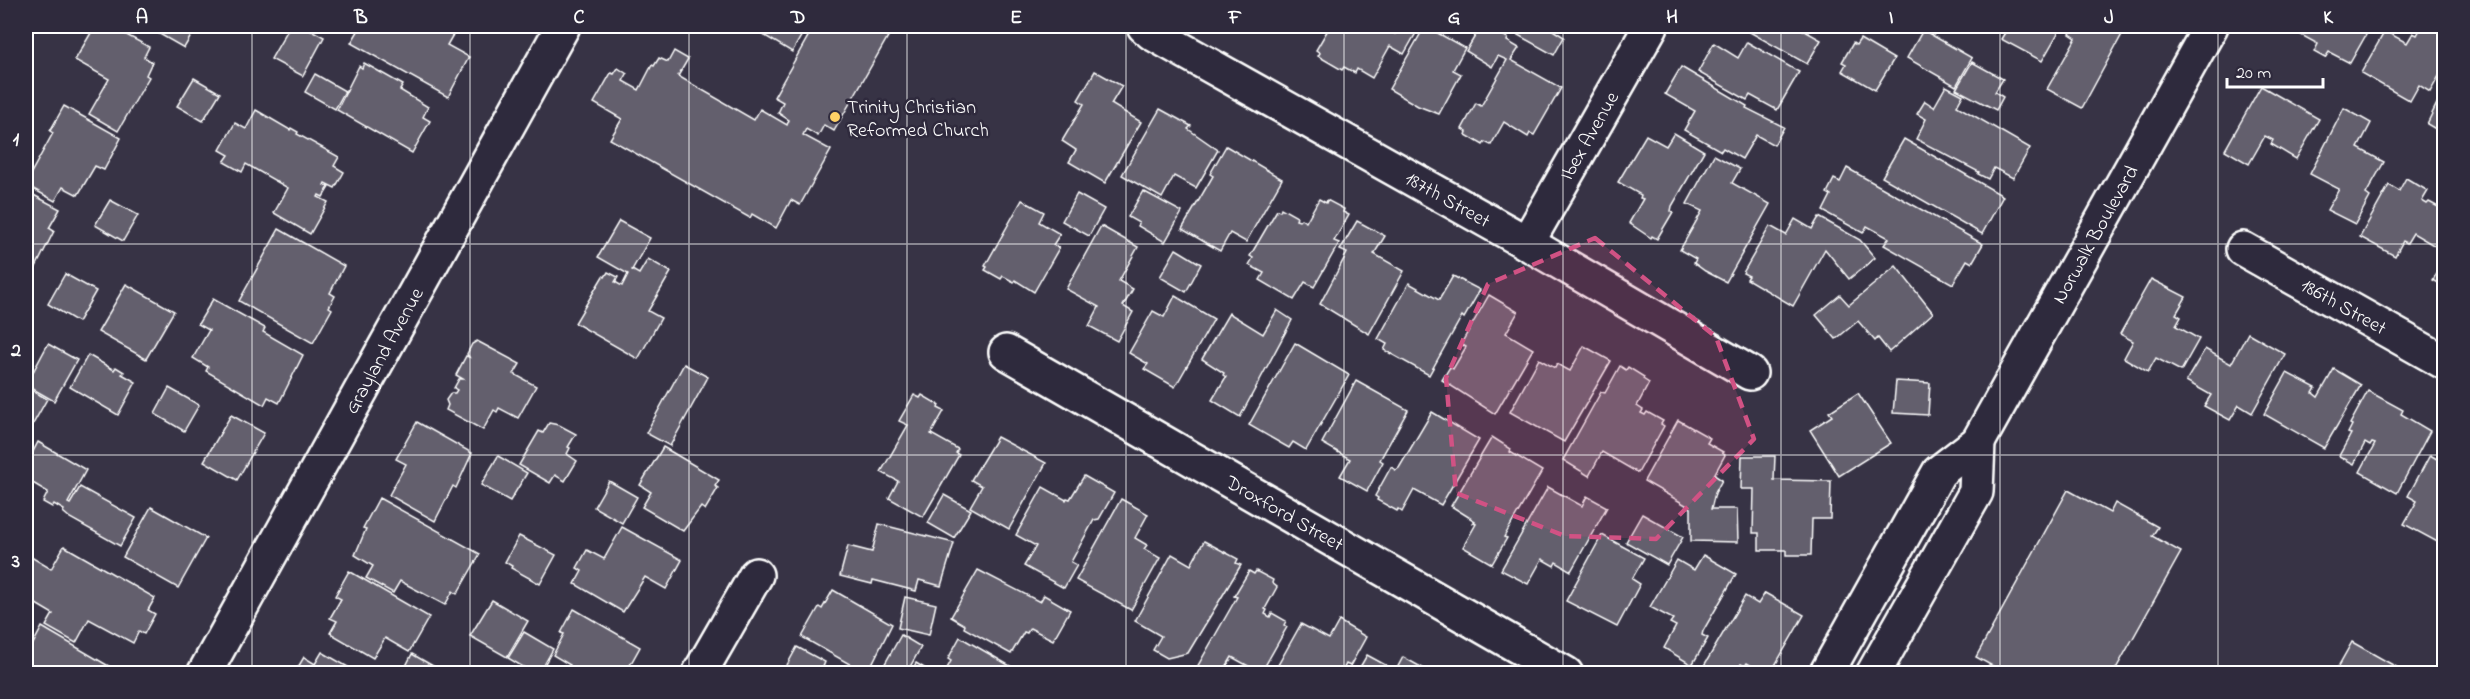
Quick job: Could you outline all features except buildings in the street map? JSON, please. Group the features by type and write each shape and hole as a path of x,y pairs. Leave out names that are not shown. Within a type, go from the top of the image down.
{"street":[{"name":"Grayland Avenue","path":"204,674 563,26"},
{"name":"187th Street","path":"1144,26 1152,33 1527,243 1750,374"},
{"name":"Ibex Avenue","path":"1527,243 1651,26"},
{"name":"Norwalk Boulevard","path":"1826,674 1939,472 1978,442 2211,26"},
{"name":"186th Street","path":"2243,249 2445,362"},
{"name":"Droxford Street","path":"1006,352 1566,673"},
{"name":"Norwalk Boulevard","path":"1873,674 1976,492 1978,442"},
{"path":"699,674 756,575"}],"highlighted area":[{"path":"1595,238 1716,337 1754,439 1656,539 1565,536 1456,493 1446,378 1488,284"}],"place":[{"name":"Trinity Christian Reformed Church","path":"835,117"}]}
